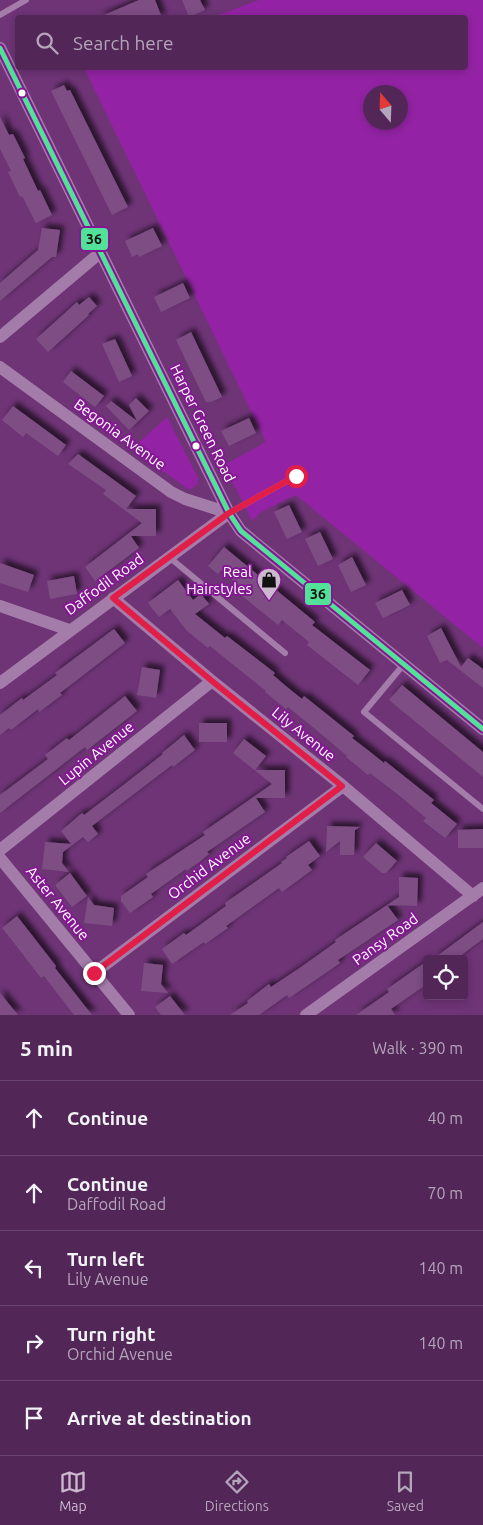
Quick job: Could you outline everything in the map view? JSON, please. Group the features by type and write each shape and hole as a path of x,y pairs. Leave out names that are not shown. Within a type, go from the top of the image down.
{"street":[{"name":"Harper Green Road","path":"0,48 229,513 241,531 483,729"},
{"path":"0,337 101,252"},
{"name":"Begonia Avenue","path":"0,367 171,492 185,499 229,513"},
{"name":"Daffodil Road","path":"0,683 229,513"},
{"name":"Lily Avenue","path":"113,598 342,786 478,892"},
{"path":"0,606 69,630"},
{"name":"Lupin Avenue","path":"0,850 212,681"},
{"name":"Orchid Avenue","path":"94,973 342,786"},
{"name":"Aster Avenue","path":"0,858 129,1015"},
{"name":"Pansy Road","path":"306,1015 478,892"}],"lane":[{"path":"0,15 26,0"},
{"path":"229,513 296,476"},
{"path":"169,557 285,653"},
{"path":"404,664 364,712 483,809"}],"shaded area":[{"path":"259,0 483,0 483,648 296,495 261,512 252,521 224,465 266,442 85,70 468,70 468,15 218,15"},
{"path":"167,417 198,478 198,483 192,489 188,489 132,449"}],"building":[{"path":"139,0 155,0 161,15 104,15"},
{"path":"182,0 200,0 205,10 194,15 188,15"},
{"path":"64,85 67,91 70,90 128,207 112,215 51,91"},
{"path":"0,117 9,135 13,134 38,191 40,190 52,215 36,223 22,196 20,197 8,172 11,171 0,149"},
{"path":"42,228 60,230 56,257 52,257 0,301 0,283 38,250"},
{"path":"153,228 162,246 139,257 138,254 132,257 125,241"},
{"path":"183,283 190,298 161,312 154,297"},
{"path":"89,297 97,306 48,352 36,339 77,302 79,305"},
{"path":"191,332 222,397 211,402 206,402 176,340"},
{"path":"115,339 132,376 119,382 102,344"},
{"path":"71,371 104,396 95,407 63,382"},
{"path":"136,398 149,411 129,430 106,406 111,401 137,421 129,405"},
{"path":"13,406 66,445 58,456 26,433 23,437 2,420"},
{"path":"249,418 256,433 229,446 221,431"},
{"path":"78,454 136,496 126,509 156,509 156,536 131,536 139,548 95,581 85,567 142,523 103,494 106,490 68,464"},
{"path":"289,505 302,532 287,539 274,512"},
{"path":"320,532 333,559 318,566 305,539"},
{"path":"224,547 315,622 312,625 370,670 358,685 307,645 309,642 282,620 278,625 236,591 240,586 221,570 218,574 208,566"},
{"path":"352,557 366,585 351,592 338,565"},
{"path":"0,563 34,575 28,592 0,583"},
{"path":"74,576 77,594 50,599 47,581"},
{"path":"178,580 193,600 201,594 209,604 195,614 225,638 227,636 275,673 273,675 302,699 304,696 354,736 352,738 384,763 385,761 434,800 431,803 457,824 445,838 423,821 426,818 401,797 370,773 368,775 288,707 286,709 210,646 208,648 187,631 170,609 159,617 148,603"},
{"path":"402,590 410,605 383,618 375,603"},
{"path":"441,628 461,667 468,658 483,669 483,688 447,660 440,663 427,636"},
{"path":"114,629 125,643 60,693 62,695 39,712 38,709 11,730 9,728 0,735 0,715 57,675 55,673"},
{"path":"142,667 160,670 156,698 137,695"},
{"path":"402,685 483,752 483,777 389,700"},
{"path":"125,696 137,711 87,750 85,747 0,813 0,795 48,759 45,755 67,738 69,740"},
{"path":"199,723 227,723 227,742 199,742"},
{"path":"184,735 195,750 173,767 172,765 92,826 98,834 88,842 83,837 63,852 62,863 69,872 42,869 45,842 71,844 61,831 82,813 84,815 126,783"},
{"path":"244,739 266,756 255,770 285,770 285,798 256,798 265,812 207,852 209,854 198,863 186,871 186,869 151,894 153,897 130,913 121,901 121,896 148,877 146,874 205,835 203,832 272,784 233,753"},
{"path":"327,826 360,827 355,830 354,855 340,855 340,841 326,852"},
{"path":"483,829 483,848 458,848 458,830"},
{"path":"309,841 320,856 308,865 312,870 282,892 279,888 226,926 228,928 172,964 162,949 184,933 186,935 226,906 225,903 282,863 286,857"},
{"path":"376,843 397,861 386,873 382,873 363,857"},
{"path":"70,873 87,896 72,907 55,885"},
{"path":"399,877 418,878 417,906 387,905 399,897"},
{"path":"88,897 94,905 114,908 112,926 84,923"},
{"path":"387,905 398,920 338,960 340,963 289,998 287,995 259,1015 230,1015 248,1003 247,1001 269,984 271,987 301,967 336,942 335,940"},
{"path":"17,916 92,1015 74,1015 44,976 41,978 2,928"},
{"path":"483,922 483,939 462,955 438,955"},
{"path":"144,963 163,965 161,984 168,993 141,991"},
{"path":"423,964 423,987 391,1009 395,1015 356,1015 389,992 387,989"},
{"path":"0,993 18,1015 0,1015"},
{"path":"170,996 185,1015 161,1015 155,1007"}],"transit line":[{"name":"36","path":"0,48 229,513 241,531 483,729"}],"place":[{"name":"Real Hairstyles","path":"269,601"}],"route":[{"path":"94,973 342,786 113,598 229,513 296,476"}]}
